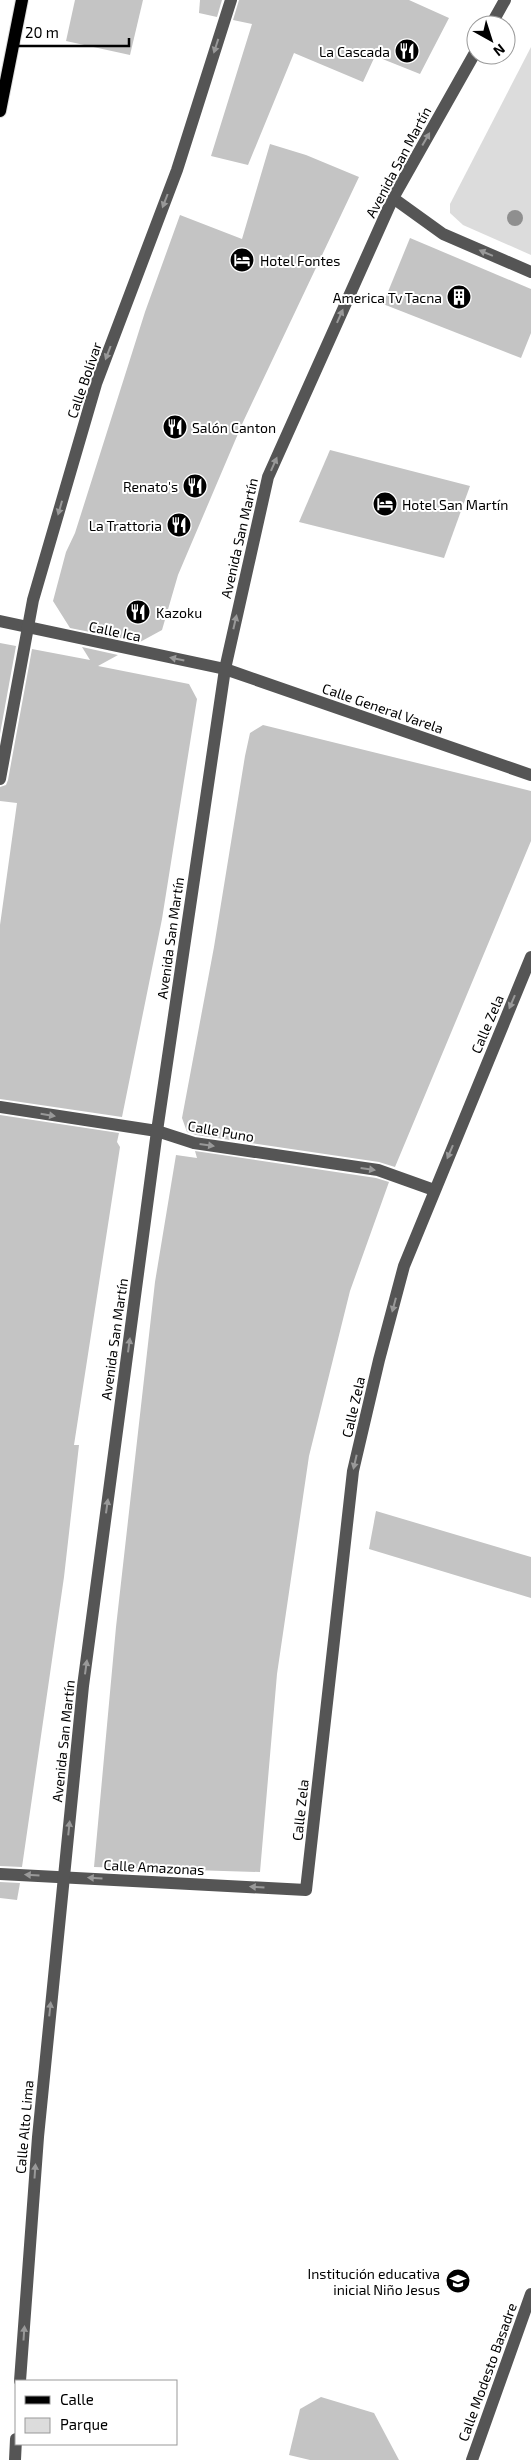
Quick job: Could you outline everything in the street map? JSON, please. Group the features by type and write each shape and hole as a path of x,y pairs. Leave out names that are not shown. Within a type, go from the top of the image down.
{"main road":[{"path":"0,111 22,0"}],"street":[{"name":"Calle Bolívar","path":"0,779 32,600 96,384 177,170 231,0"},
{"path":"497,15 505,0"},
{"name":"Avenida San Martín","path":"64,1877 83,1686 157,1131 225,670 268,478 393,198 468,65"},
{"path":"393,198 443,234 531,272"},
{"name":"Calle Ica","path":"0,621 225,670"},
{"name":"Calle General Varela","path":"225,670 531,775"},
{"name":"Calle Zela","path":"306,1890 354,1471 379,1360 404,1266 531,957"},
{"name":"Calle Puno","path":"0,1107 157,1131 194,1143 378,1170 434,1190"},
{"name":"Calle Amazonas","path":"0,1874 306,1890"},
{"name":"Calle Alto Lima","path":"20,2380 38,2137 64,1877"},
{"name":"Calle Modesto Basadre","path":"472,2460 531,2294"},
{"path":"15,2460 16,2445"}],"green space":[{"path":"531,47 531,255 463,225 450,213 450,204"}],"building":[{"path":"75,0 143,0 130,55 66,41"},
{"path":"200,0 222,0 217,17 199,13"},
{"path":"239,0 409,0 449,18 420,74 375,56 363,82 294,53 248,165 211,156 252,24 233,20"},
{"path":"270,144 306,155 359,177 243,422 178,575 162,630 140,642 70,628 53,601 66,552 75,533 145,312 180,215 242,239"},
{"name":"America Tv Tacna","path":"410,238 531,289 531,333 521,358 383,304"},
{"name":"Hotel San Martín","path":"330,450 470,486 444,558 299,522"},
{"path":"0,643 16,646 0,734"},
{"path":"82,647 118,655 98,666 189,684 197,699 162,919 122,1117 0,1099 0,925 17,803 0,801 0,787 6,785 8,780 32,649 90,660"},
{"path":"263,725 531,791 531,841 395,1167 379,1162 196,1135 187,1132 182,1118 214,947 245,756 250,733"},
{"path":"0,1115 119,1133 117,1142 120,1147 74,1445 79,1445 64,1577 22,1867 0,1866"},
{"path":"195,1151 376,1178 389,1182 350,1291 309,1456 277,1674 260,1872 94,1867 116,1627 155,1282 176,1155 197,1158"},
{"path":"376,1511 531,1557 531,1598 369,1549"},
{"path":"0,1882 20,1883 17,1900 0,1898"},
{"path":"321,2397 374,2413 399,2460 310,2460 289,2455 300,2409"}],"place":[{"name":"La Cascada","path":"407,51"},
{"name":"Hotel Fontes","path":"242,260"},
{"name":"America Tv Tacna","path":"459,297"},
{"name":"Salón Canton","path":"175,427"},
{"name":"Renato's","path":"195,486"},
{"name":"Hotel San Martín","path":"385,504"},
{"name":"La Trattoria","path":"179,525"},
{"name":"Kazoku","path":"138,612"},
{"name":"Institución educativa inicial Niño Jesus","path":"458,2281"}]}
